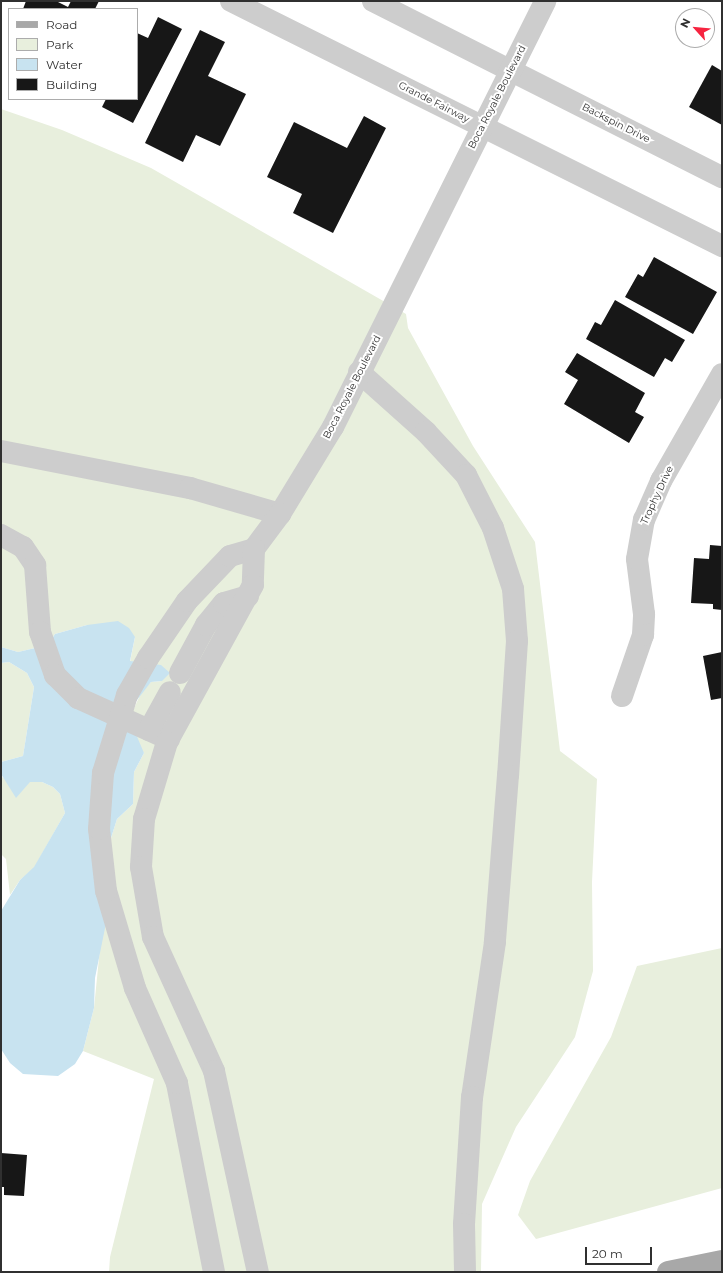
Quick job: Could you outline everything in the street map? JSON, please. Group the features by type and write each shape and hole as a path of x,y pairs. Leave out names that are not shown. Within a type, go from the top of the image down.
{"main road":[{"path":"668,1272 722,1261"}],"street":[{"name":"Grande Fairway","path":"232,1 722,246"},
{"path":"373,1 511,70"},
{"name":"Boca Royale Boulevard","path":"254,549 280,514 333,427 359,372 545,1"},
{"name":"Backspin Drive","path":"511,70 722,177"},
{"path":"359,372 426,432 466,474 492,528 513,589 517,641 508,776 496,942 472,1097 464,1224 465,1272"},
{"name":"Trophy Drive","path":"622,696 643,635 644,614 637,559 644,520 661,481 722,374"},
{"path":"1,451 190,488 280,514"},
{"path":"1,535 23,547 35,565 40,632 55,675 78,698 169,739"},
{"path":"214,1272 177,1083 135,988 106,891 99,829 103,773 127,695 148,658 187,601 230,556 254,549 253,585 169,739 144,818 141,867 153,937 214,1071 258,1272"},
{"path":"149,730 206,625 224,603 248,596"},
{"path":"180,613 206,625"}],"green space":[{"path":"1,109 62,130 151,168 406,314 408,328 473,446 535,542 560,751 597,779 592,882 593,971 575,1037 516,1127 482,1204 481,1272 109,1272 110,1257 154,1079 83,1051 94,1008 111,838 117,819 133,804 134,772 144,753 125,728 141,693 151,682 162,681 147,664 130,662 135,637 87,625 55,634 48,645 18,652 1,647"},
{"path":"9,662 27,673 34,687 23,756 1,762 1,663"},
{"path":"1,774 3,778 42,782 53,787 60,794 65,813 34,868 20,880 10,895 6,859 1,854"},
{"path":"722,948 722,1188 536,1239 518,1215 530,1181 611,1037 637,966"}],"water":[{"path":"118,621 129,628 135,637 130,661 161,665 170,673 162,681 151,682 127,713 144,753 134,772 133,804 117,819 111,838 108,913 95,978 94,1008 83,1051 75,1064 58,1076 23,1074 10,1063 1,1049 1,911 20,880 34,867 65,813 60,794 53,787 42,782 30,782 16,798 1,774 1,762 23,756 34,687 27,673 9,662 1,663 1,647 18,652 48,645 55,634 87,625"}],"building":[{"path":"26,1 56,1 68,7 71,1 99,1 96,8 23,8"},
{"path":"158,17 182,29 133,123 102,107 106,100 138,100 138,33 148,38"},
{"path":"200,30 225,42 208,76 246,94 220,146 196,135 183,162 145,143"},
{"path":"712,65 722,71 722,125 689,107"},
{"path":"364,116 386,128 333,233 293,213 302,194 267,177 294,122 347,148"},
{"path":"654,257 717,292 693,334 625,297 638,274 643,277"},
{"path":"615,300 685,340 672,362 665,358 654,377 586,339 595,322 601,325"},
{"path":"577,353 645,393 635,412 644,417 629,443 564,404 578,380 565,372"},
{"path":"710,545 722,546 722,610 713,609 713,604 691,603 694,558 709,559"},
{"path":"722,652 722,698 711,700 703,656"},
{"path":"1,1153 27,1155 24,1196 4,1195 4,1187 1,1187"}]}
